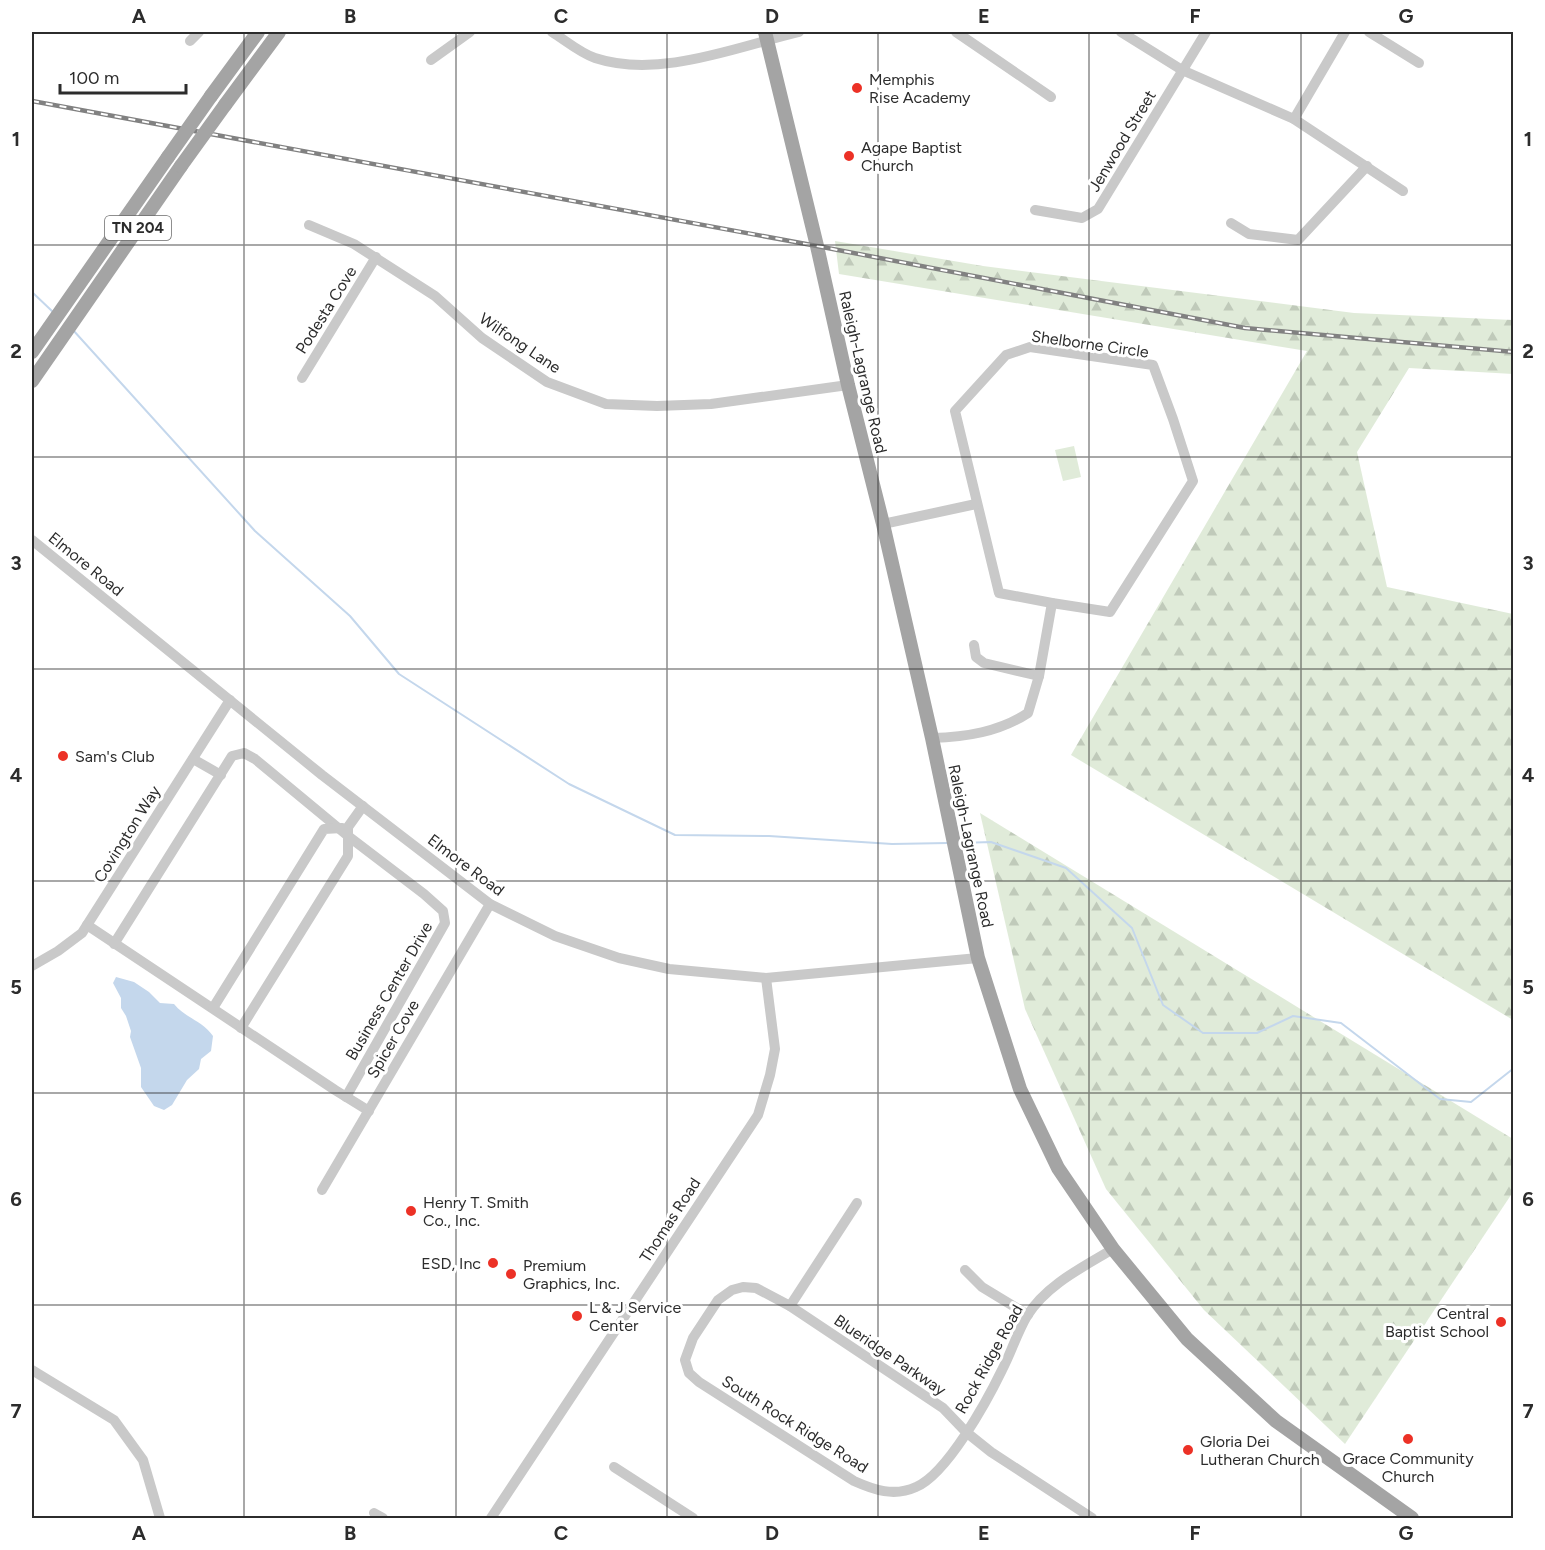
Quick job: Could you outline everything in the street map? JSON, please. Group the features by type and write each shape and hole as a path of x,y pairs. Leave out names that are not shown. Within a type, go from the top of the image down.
{"main road":[{"name":"TN 204","path":"32,352 258,32"},
{"name":"TN 204","path":"32,381 181,166 279,32"},
{"name":"Raleigh-Lagrange Road","path":"766,35 883,524 932,738 978,958 1020,1089 1058,1168 1113,1249 1187,1339 1276,1421 1412,1518"}],"street":[{"path":"190,41 198,32"},
{"path":"431,60 470,32"},
{"path":"552,32 594,57 635,66 690,60 766,35 799,32"},
{"path":"956,32 1052,97"},
{"path":"1121,32 1182,70 1294,119 1403,191"},
{"name":"Jenwood Street","path":"1035,210 1082,218 1098,209 1206,32"},
{"path":"1294,119 1345,32"},
{"path":"1369,32 1419,63"},
{"path":"1231,223 1249,234 1298,240 1367,166"},
{"name":"Wilfong Lane","path":"309,225 354,244 376,257 435,296 482,338 547,382 606,404 657,406 711,404 848,385"},
{"name":"Podesta Cove","path":"302,378 376,257"},
{"name":"Shelborne Circle","path":"1030,347 1153,365 1193,481 1110,612 1052,603 999,593 955,411 1006,355 1030,347"},
{"path":"883,524 976,504"},
{"name":"Elmore Road","path":"32,540 363,806 490,904 555,936 619,958 669,969 766,978 978,958"},
{"path":"932,738 968,736 996,729 1028,712 1039,676 1052,603"},
{"path":"974,645 976,657 984,663 1039,676"},
{"name":"Covington Way","path":"32,966 58,951 82,933 230,700"},
{"name":"Business Center Drive","path":"221,775 232,756 244,753 255,759 443,911 445,923 345,1097"},
{"path":"114,944 221,775 193,759"},
{"path":"241,1028 348,856 345,830 363,806"},
{"path":"213,1008 324,829 345,830"},
{"name":"Spicer Cove","path":"322,1190 490,904"},
{"path":"87,925 369,1111"},
{"name":"Thomas Road","path":"491,1518 758,1115 775,1048 766,978"},
{"path":"790,1306 857,1203"},
{"name":"Rock Ridge Road","path":"902,1492 928,1480 948,1458 1001,1372 1028,1315 1046,1294 1070,1275 1113,1249"},
{"path":"965,1270 982,1287 1028,1315"},
{"name":"Blueridge Parkway","path":"685,1360 693,1338 718,1300 732,1290 743,1287 756,1288 790,1306 943,1408 966,1432 1017,1470 1092,1518"},
{"name":"South Rock Ridge Road","path":"685,1360 690,1373 699,1382 854,1481 878,1492 902,1492"},
{"path":"32,1370 114,1420 143,1460 160,1518"},
{"path":"614,1467 693,1518"}],"green space":[{"path":"835,241 983,266 1354,313 1513,320 1513,374 1409,368 1357,452 1387,587 1513,614 1513,1020 1071,755 1307,351 839,274"},
{"path":"1074,446 1081,477 1063,481 1055,450"},
{"path":"980,813 1513,1139 1513,1192 1345,1444 1204,1310 1106,1189 1025,1009"}],"water":[{"path":"116,977 134,982 160,1003 174,1004 213,1036 211,1051 201,1059 199,1069 187,1080 172,1105 164,1110 154,1106 141,1087 141,1068 130,1037 131,1031 126,1016 121,1008 121,998 113,983"}],"waterway":[{"path":"32,292 53,312"},
{"path":"73,330 255,531 350,616 399,674 569,784 675,835 769,836 892,844 948,843"},
{"path":"960,843 991,842 1066,868 1132,928 1163,1005 1203,1033 1257,1033 1293,1016 1341,1023 1440,1099 1471,1102 1514,1068"}],"railway":[{"path":"32,101 817,246 1245,328 1514,352"}],"place":[{"name":"Memphis Rise Academy","path":"857,88"},
{"name":"Agape Baptist Church","path":"849,156"},
{"name":"Sam's Club","path":"63,756"},
{"name":"Henry T. Smith Co., Inc.","path":"411,1211"},
{"name":"ESD, Inc","path":"493,1263"},
{"name":"Premium Graphics, Inc.","path":"511,1274"},
{"name":"L & J Service Center","path":"577,1316"},
{"name":"Central Baptist School","path":"1501,1322"},
{"name":"Grace Community Church","path":"1408,1439"},
{"name":"Gloria Dei Lutheran Church","path":"1188,1450"}]}
